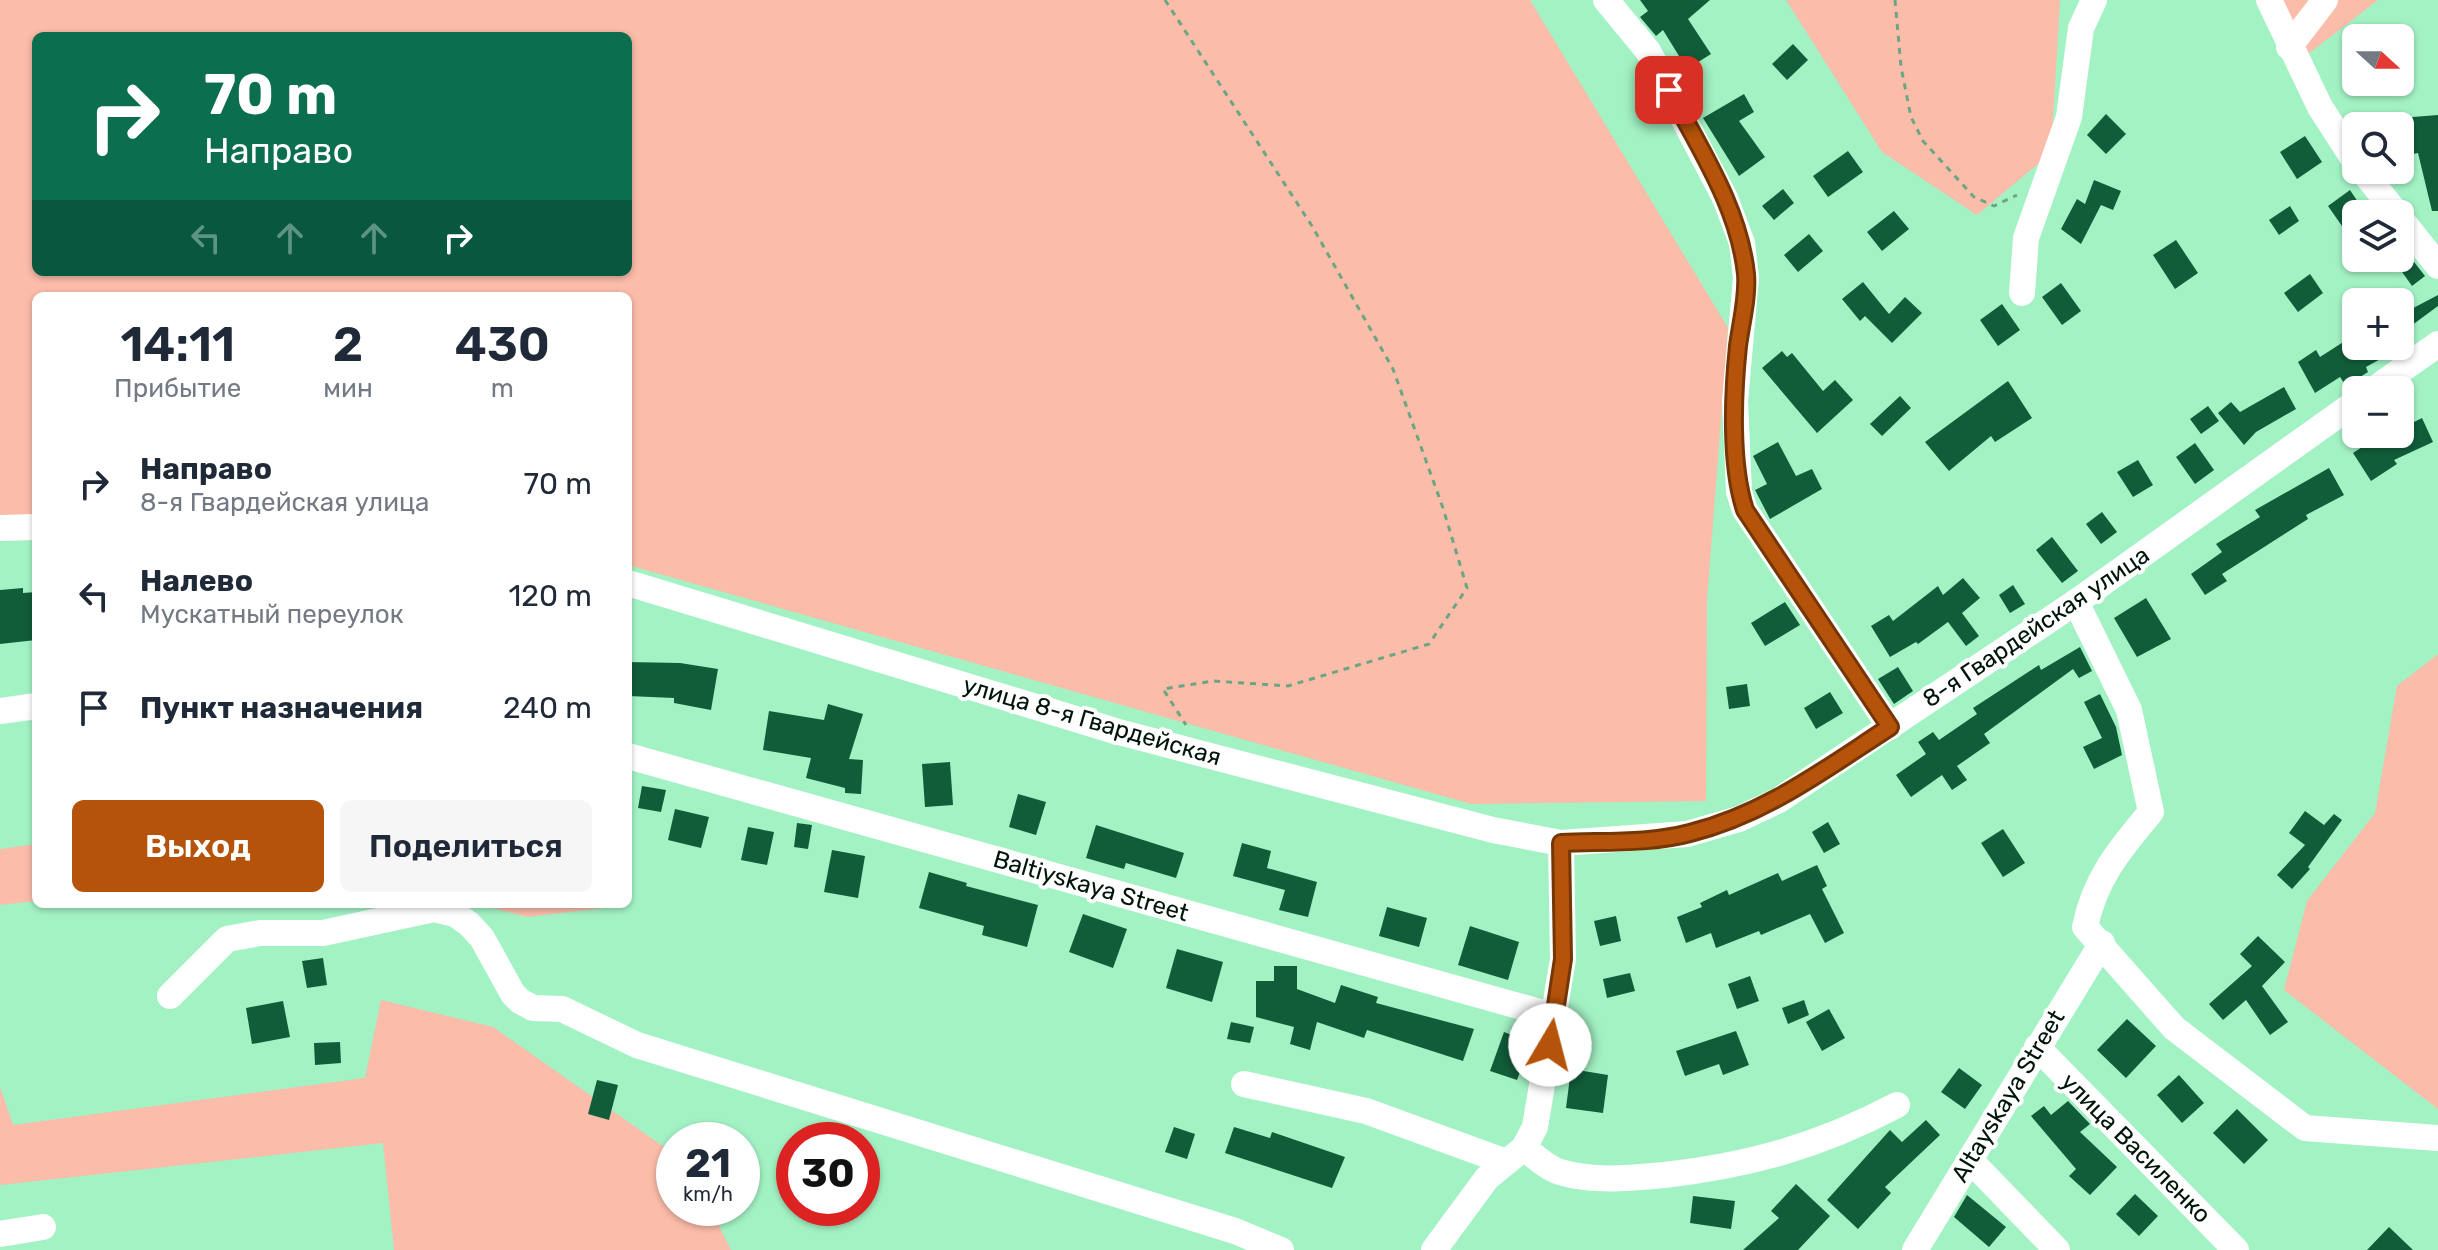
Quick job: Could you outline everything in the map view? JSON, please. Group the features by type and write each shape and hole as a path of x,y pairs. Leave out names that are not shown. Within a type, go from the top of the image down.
{"street":[{"path":"1606,0 1648,51 1725,198 1742,243 1746,278 1735,401 1739,492 1745,510 1890,727"},
{"path":"2022,293 2026,238 2069,117 2081,28 2094,0"},
{"path":"2269,0 2320,107 2342,141"},
{"path":"2289,47 2325,0"},
{"path":"2373,184 2385,200"},
{"path":"2414,236 2438,266"},
{"path":"2393,376 2438,344"},
{"name":"8-я Гвардейская улица","path":"1561,843 1687,834 1739,819 1779,800 2076,602 2342,412"},
{"path":"0,528 32,527"},
{"name":"улица 8-я Гвардейская","path":"632,584 1115,731 1493,830 1561,843"},
{"path":"2076,602 2129,710 2151,812 2109,862 2097,883 2085,927 2174,1028 2305,1128 2438,1138"},
{"path":"0,711 32,707"},
{"name":"Baltiyskaya Street","path":"632,757 1554,1016"},
{"path":"1434,1250 1487,1178 1515,1155 1542,1101 1564,929 1561,843"},
{"path":"170,996 227,939 260,933 323,933 434,909 455,914 469,924 482,938 513,994 533,1008 562,1009 637,1045 1235,1231 1281,1250"},
{"name":"Altayskaya Street","path":"1915,1250 2102,943"},
{"name":"улица Василенко","path":"2037,1047 2236,1250"},
{"path":"1244,1084 1366,1111 1581,1177 1630,1178 1724,1168 1840,1135 1897,1105"},
{"path":"1970,1160 2057,1250"},
{"path":"0,1234 43,1227"}],"path":[{"path":"1165,0 1312,226 1393,369 1443,508 1467,588 1429,644 1288,686 1213,681 1163,689 1205,755"},
{"path":"1895,0 1906,92 1911,117 1923,141 1954,171 1974,197 1994,206 2048,181"}],"shaded area":[{"path":"0,0 1530,0 1728,328 1707,600 1706,801 1471,804 632,566 632,292 32,292 32,516 0,519"},
{"path":"1786,0 2060,0 2051,153 1977,215 1882,152"},
{"path":"2276,0 2378,0 2347,24 2342,24 2342,28 2308,54"},
{"path":"2438,654 2438,1109 2284,990 2307,901 2375,813 2397,686"},
{"path":"32,845 32,901 0,905 0,849"},
{"path":"492,908 604,908 527,917"},
{"path":"381,1000 493,1027 656,1141 656,1226 719,1226 731,1250 394,1250 383,1143 0,1185 0,1087 13,1125 365,1078"}],"building":[{"path":"1640,0 1710,0 1688,19 1711,54 1687,69 1663,30 1656,36 1640,17 1648,11"},
{"path":"1793,44 1808,60 1787,80 1772,64"},
{"path":"1744,94 1754,112 1739,121 1765,157 1739,176 1703,118"},
{"path":"2106,114 2126,134 2106,154 2087,135"},
{"path":"2438,115 2438,211 2432,211 2418,153 2414,154 2414,117"},
{"path":"2305,136 2322,162 2297,179 2280,152"},
{"path":"1848,151 1863,172 1828,197 1813,176"},
{"path":"2094,180 2121,191 2113,210 2101,205 2081,244 2061,229 2077,199 2085,204"},
{"path":"1783,189 1794,203 1774,220 1762,206"},
{"path":"2350,190 2357,200 2342,200 2342,226 2328,206"},
{"path":"2290,206 2299,221 2279,235 2269,220"},
{"path":"1894,211 1909,229 1882,251 1867,232"},
{"path":"1809,234 1823,251 1798,272 1784,255"},
{"path":"2176,240 2198,273 2175,289 2153,255"},
{"path":"2414,262 2425,276 2412,286 2402,272 2414,272"},
{"path":"2310,274 2323,293 2298,312 2284,293"},
{"path":"1863,282 1889,314 1905,297 1922,313 1892,343 1865,316 1860,321 1842,299"},
{"path":"2061,283 2081,311 2062,325 2042,297"},
{"path":"2438,295 2438,306 2414,324 2414,308"},
{"path":"2002,304 2020,330 1998,346 1980,320"},
{"path":"2342,343 2342,360 2379,360 2366,367 2368,372 2362,376 2342,376 2342,380 2340,377 2315,393 2298,362 2316,350 2320,357"},
{"path":"1782,351 1787,357 1792,353 1823,391 1835,380 1853,400 1817,433 1762,368"},
{"path":"2008,381 2032,418 1995,442 1991,436 1949,471 1925,442"},
{"path":"2284,387 2296,409 2256,432 2244,445 2218,413 2231,402 2240,412"},
{"path":"1900,396 1911,408 1882,436 1870,424"},
{"path":"2208,406 2219,421 2201,434 2190,419"},
{"path":"2422,418 2433,442 2394,460 2397,464 2371,481 2353,453 2361,448 2414,448 2414,422"},
{"path":"1778,442 1796,476 1812,469 1822,489 1770,519 1755,490 1767,484 1753,456"},
{"path":"2195,443 2214,470 2195,484 2176,457"},
{"path":"2138,460 2153,485 2133,497 2117,472"},
{"path":"2329,468 2344,495 2306,515 2308,519 2222,574 2227,581 2205,595 2191,574 2222,552 2216,544 2260,517 2255,510"},
{"path":"2102,512 2117,532 2101,544 2086,524"},
{"path":"2052,537 2078,571 2062,583 2036,550"},
{"path":"1963,578 1980,598 1962,613 1979,636 1966,646 1948,622 1918,644 1916,642 1890,657 1871,626 1889,615 1893,621 1938,586 1943,595"},
{"path":"2013,585 2025,604 2010,613 1999,595"},
{"path":"23,588 23,593 32,592 32,640 0,644 0,590"},
{"path":"2146,598 2171,639 2137,657 2114,618"},
{"path":"1785,602 1800,625 1765,646 1751,623"},
{"path":"2080,647 2092,671 2079,678 2073,669 1984,734 1990,743 1957,766 1967,780 1952,790 1942,775 1911,797 1896,775 1926,754 1918,742 1933,732 1939,740 1977,714 1973,708 2039,665 2041,670"},
{"path":"632,662 680,663 718,669 711,710 674,703 674,698 632,696"},
{"path":"1898,667 1913,691 1894,704 1878,679"},
{"path":"1747,684 1750,706 1729,709 1726,687"},
{"path":"1830,692 1843,713 1816,729 1804,708"},
{"path":"2100,694 2116,727 2122,755 2094,769 2083,747 2102,738 2084,702"},
{"path":"828,704 863,714 849,759 863,760 861,794 845,793 845,788 806,778 811,758 763,750 769,711 824,720"},
{"path":"950,762 953,805 925,807 922,764"},
{"path":"642,786 666,790 661,812 638,808"},
{"path":"1018,794 1046,802 1036,835 1009,827"},
{"path":"675,809 709,817 701,848 668,840"},
{"path":"2305,811 2324,825 2334,814 2342,820 2308,867 2310,869 2292,889 2277,875 2305,845 2289,833"},
{"path":"1828,822 1840,844 1824,853 1812,832"},
{"path":"797,823 812,825 808,849 794,847"},
{"path":"1096,825 1184,853 1176,878 1126,863 1124,869 1086,858"},
{"path":"748,827 774,832 767,865 741,860"},
{"path":"2003,829 2025,863 2003,877 1981,843"},
{"path":"1242,843 1271,851 1267,868 1317,882 1308,917 1279,910 1285,890 1233,876"},
{"path":"832,850 865,856 858,898 824,892"},
{"path":"1817,865 1827,886 1822,889 1844,933 1825,943 1810,914 1761,935 1759,931 1716,948 1711,933 1686,943 1677,917 1702,907 1700,903 1727,890 1729,895 1778,873 1782,881"},
{"path":"929,872 967,883 966,886 1038,905 1027,947 982,935 984,926 919,908"},
{"path":"1387,907 1427,918 1419,947 1379,936"},
{"path":"1083,914 1127,929 1113,968 1069,952"},
{"path":"1616,916 1621,941 1600,946 1594,921"},
{"path":"1470,926 1519,942 1508,980 1458,965"},
{"path":"2258,936 2285,962 2262,986 2288,1022 2270,1035 2246,1000 2223,1020 2209,1004 2252,966 2240,954"},
{"path":"1177,949 1223,962 1212,1002 1166,988"},
{"path":"323,958 327,985 307,988 302,961"},
{"path":"1274,966 1297,966 1297,989 1335,1003 1341,985 1378,997 1376,1003 1474,1029 1463,1061 1367,1030 1364,1038 1317,1022 1310,1050 1290,1044 1294,1027 1256,1017 1256,981 1274,981"},
{"path":"1630,973 1635,991 1607,998 1603,979"},
{"path":"1750,976 1759,1001 1737,1009 1728,984"},
{"path":"1804,1000 1809,1015 1788,1024 1782,1008"},
{"path":"283,1001 290,1037 252,1044 246,1008"},
{"path":"1829,1009 1845,1038 1822,1051 1806,1022"},
{"path":"2127,1019 2156,1046 2126,1078 2097,1050"},
{"path":"1231,1022 1254,1027 1250,1043 1227,1039"},
{"path":"1736,1031 1749,1065 1723,1075 1719,1064 1685,1076 1676,1051"},
{"path":"1504,1032 1531,1042 1517,1080 1490,1071"},
{"path":"340,1042 341,1063 315,1065 314,1043"},
{"path":"1959,1068 1982,1085 1965,1109 1941,1092"},
{"path":"1571,1069 1608,1075 1603,1113 1566,1108"},
{"path":"2179,1075 2204,1103 2182,1123 2157,1095"},
{"path":"597,1080 618,1085 609,1120 588,1114"},
{"path":"2068,1101 2090,1124 2080,1132 2117,1167 2090,1195 2069,1176 2076,1169 2031,1116 2044,1106 2051,1115"},
{"path":"2237,1109 2268,1140 2244,1164 2213,1133"},
{"path":"1926,1120 1940,1135 1885,1187 1891,1193 1858,1229 1827,1200 1890,1130 1902,1142"},
{"path":"1174,1127 1195,1134 1187,1159 1165,1152"},
{"path":"1234,1127 1270,1138 1272,1132 1345,1157 1332,1188 1225,1153"},
{"path":"1796,1184 1830,1216 1798,1250 1743,1250 1779,1218 1771,1211"},
{"path":"2135,1194 2158,1216 2139,1236 2116,1214"},
{"path":"1967,1195 2006,1227 1989,1247 1954,1217"},
{"path":"1693,1196 1735,1201 1731,1229 1690,1223"},
{"path":"2389,1227 2413,1250 2367,1250"}],"route":[{"path":"1550,1045 1563,959 1561,843 1687,834 1739,819 1779,800 1890,727 1745,510 1739,492 1735,401 1746,278 1742,243 1725,198 1669,90"}]}
